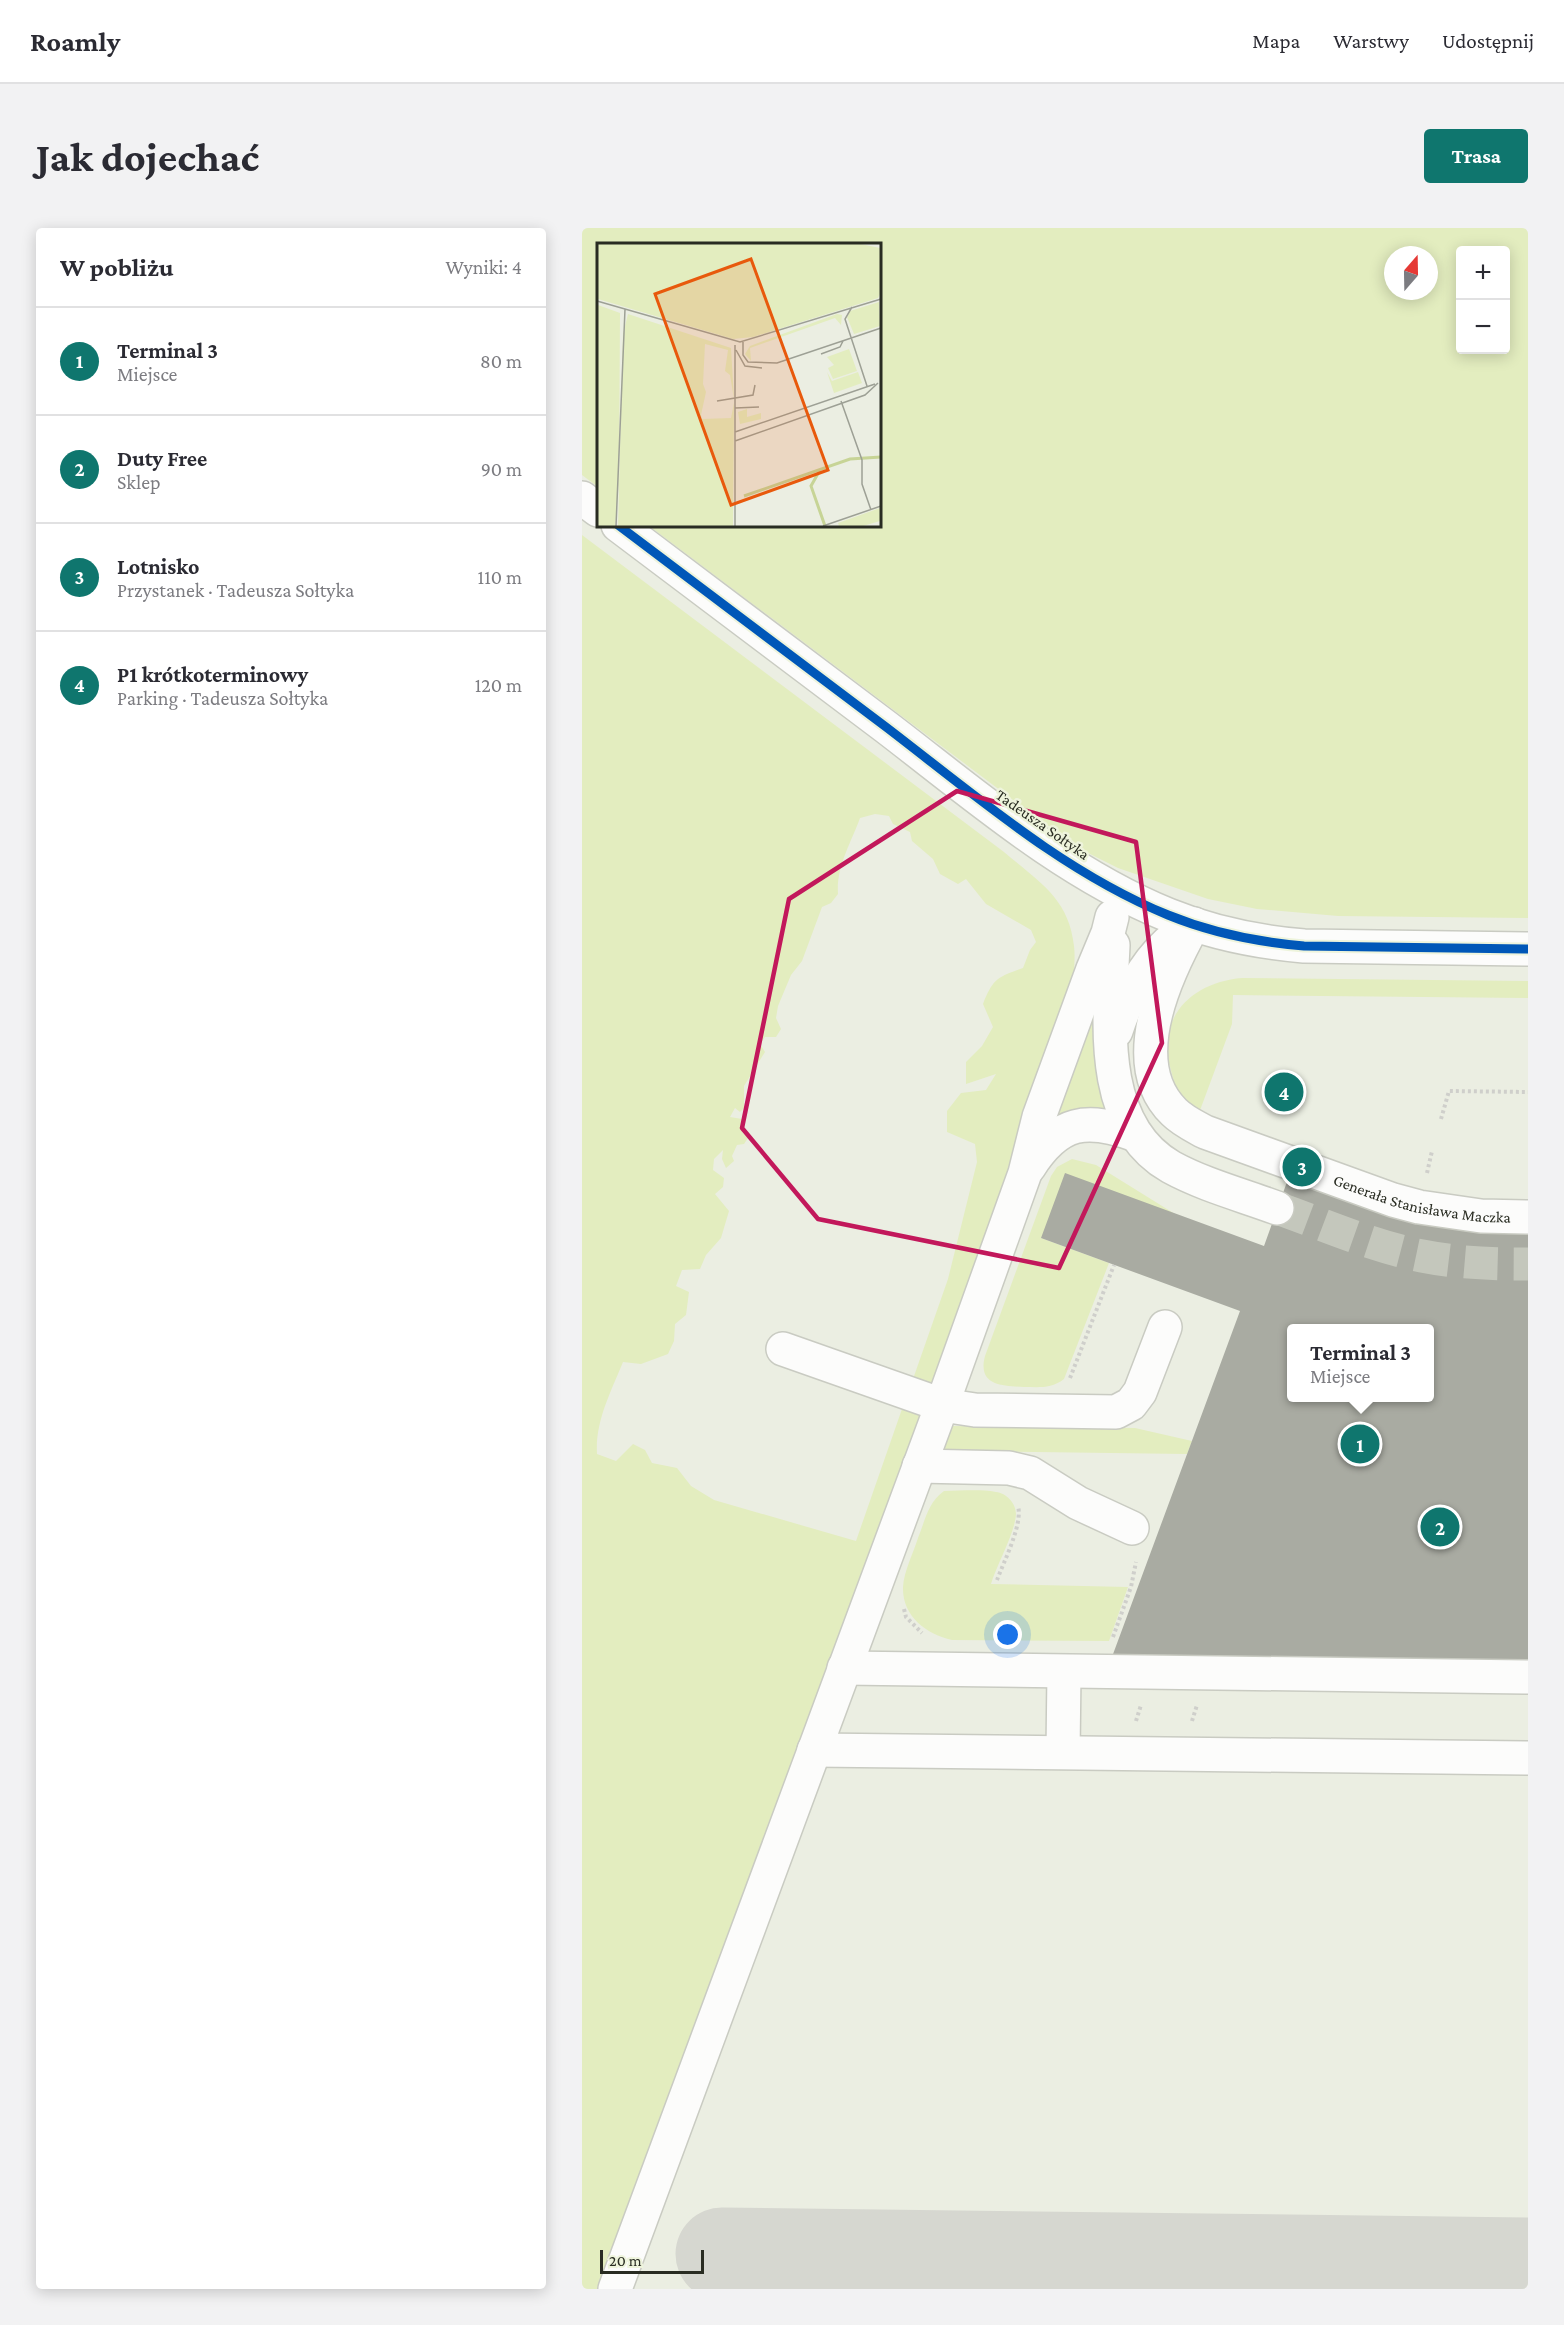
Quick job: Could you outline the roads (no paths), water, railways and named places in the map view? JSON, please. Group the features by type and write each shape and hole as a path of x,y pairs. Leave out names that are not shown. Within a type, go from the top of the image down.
{"street":[{"path":"582,498 597,509"},
{"name":"Tadeusza Sołtyka","path":"619,526 1055,853 1113,903 1152,908 1240,938 1304,946 1528,949"},
{"path":"1113,903 1110,986 1115,1086 1120,1104 1136,1135 1151,1152 1169,1166 1277,1208"},
{"path":"615,2289 942,1406 1025,1173 1039,1117 1108,933 1113,903"},
{"path":"1112,1048 1124,1009 1149,962 1164,945 1194,924"},
{"name":"Generała Stanisława Maczka","path":"1194,924 1175,956 1164,984 1152,1037 1155,1079 1162,1096 1173,1112 1205,1132 1393,1200 1451,1213 1528,1217"},
{"path":"1025,1173 1046,1144 1062,1132 1076,1126 1111,1125 1136,1135"},
{"path":"783,1349 942,1406 975,1410 1116,1412 1131,1404 1140,1392 1165,1327"},
{"path":"919,1466 1009,1467 1030,1473 1078,1503 1132,1528"},
{"path":"844,1668 1528,1677"},
{"path":"1063,1752 1064,1672"},
{"path":"814,1750 1528,1758"}],"tunnel":[{"path":"1277,1208 1403,1252 1475,1263 1528,1264"}],"place":[{"name":"P1 krótkoterminowy","path":"1284,1092"},
{"name":"Lotnisko","path":"1302,1167"},
{"name":"Terminal 3","path":"1360,1444"},
{"name":"Duty Free","path":"1440,1527"}]}
